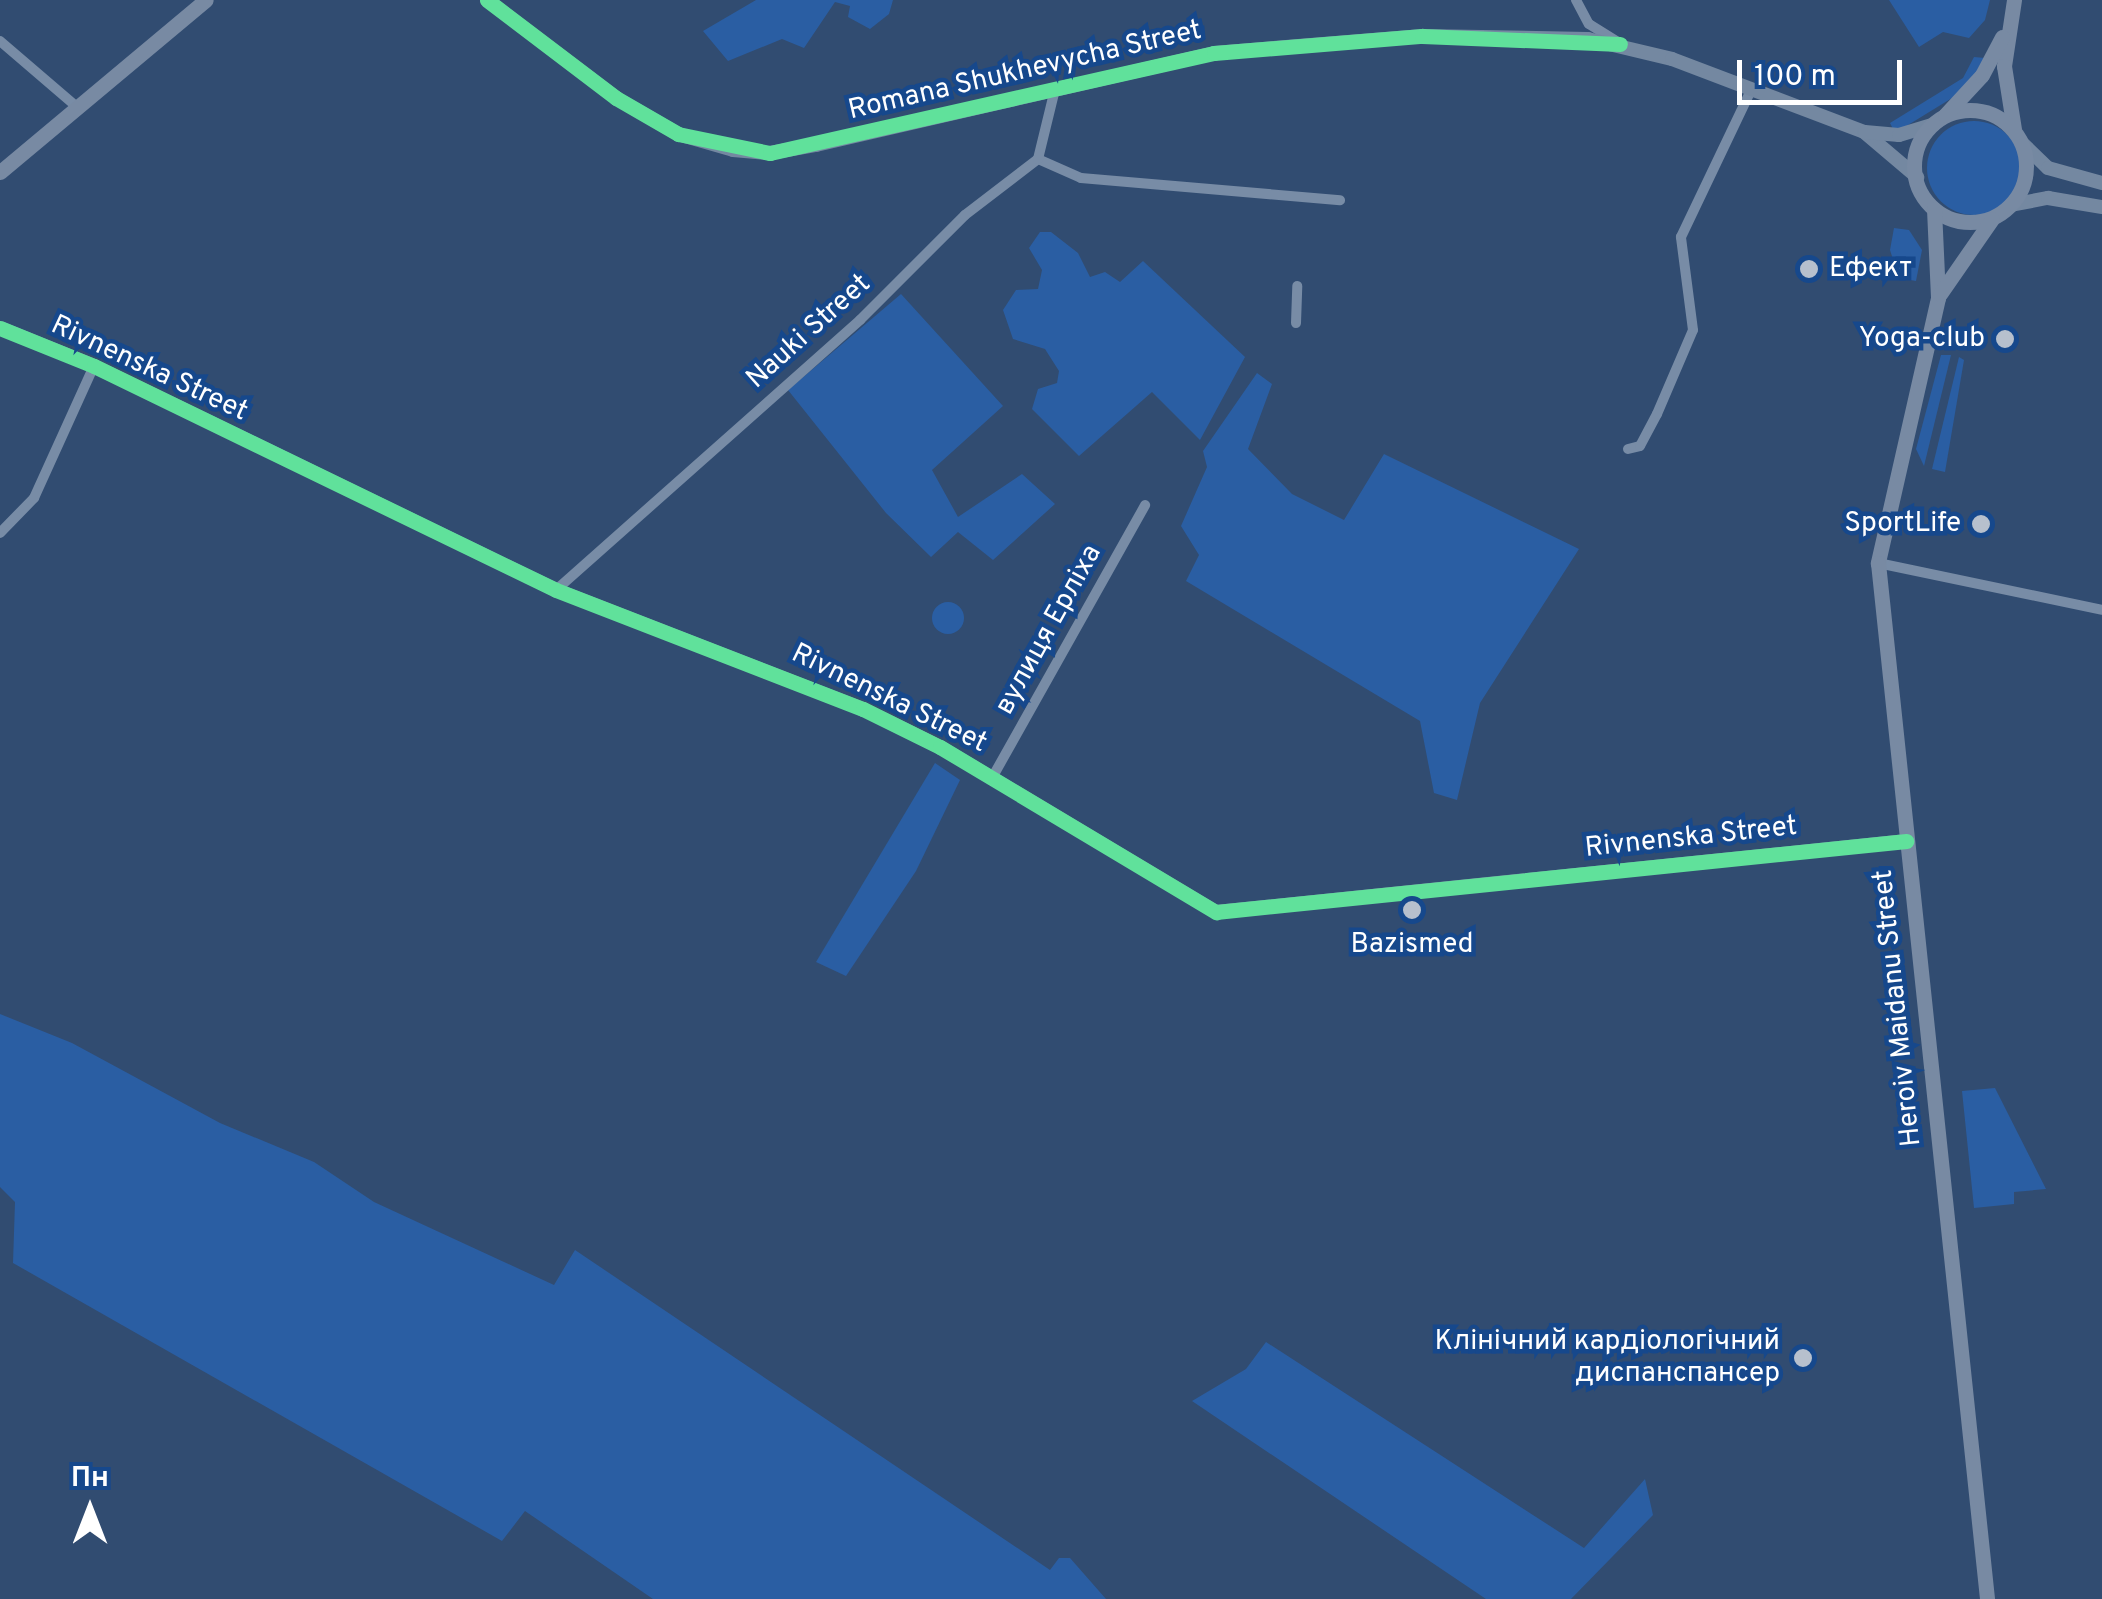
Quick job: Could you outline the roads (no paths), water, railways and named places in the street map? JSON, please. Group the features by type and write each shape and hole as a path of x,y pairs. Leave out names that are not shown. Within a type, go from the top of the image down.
{"main road":[{"path":"0,172 206,0"},
{"path":"1938,298 1934,209 1917,177 1915,154 1939,120 1982,75 2006,29 2014,0"},
{"path":"1938,298 1994,217 2011,205 2026,172 2004,86 2006,29"},
{"path":"1939,120 1980,111 2018,137"},
{"path":"1934,209 1962,222 1994,217"},
{"name":"Heroiv Maidanu Street","path":"1938,298 1878,563 1987,1599"}],"street":[{"name":"Romana Shukhevycha Street","path":"487,0 616,98 678,134 733,150 770,153 816,145 1214,54 1422,36 1620,44 1864,132"},
{"path":"1576,0 1589,24 1620,44"},
{"path":"1,43 77,108"},
{"path":"1055,88 1038,159 1082,178 1340,200"},
{"path":"1628,449 1640,446 1658,414 1692,330 1681,238 1751,90"},
{"path":"1864,132 1899,134 1939,120"},
{"path":"1864,132 1917,177"},
{"path":"2018,137 2048,168 2095,182"},
{"name":"Nauki Street","path":"556,590 860,320 964,215 1038,159"},
{"path":"2011,205 2048,198 2102,207"},
{"path":"1296,322 1297,286"},
{"name":"Rivnenska Street","path":"0,328 94,366 556,590 863,709 992,778 1216,912 1906,841"},
{"path":"0,533 34,498 94,366"},
{"name":"вулиця Ерліха","path":"992,778 1145,505"},
{"path":"1878,563 2102,610"}],"place":[{"name":"Ефект","path":"1809,269"},
{"name":"Yoga-club","path":"2005,339"},
{"name":"SportLife","path":"1981,524"},
{"name":"Bazismed","path":"1412,910"},
{"name":"Клінічний кардіологічний диспанспансер","path":"1803,1358"}]}
